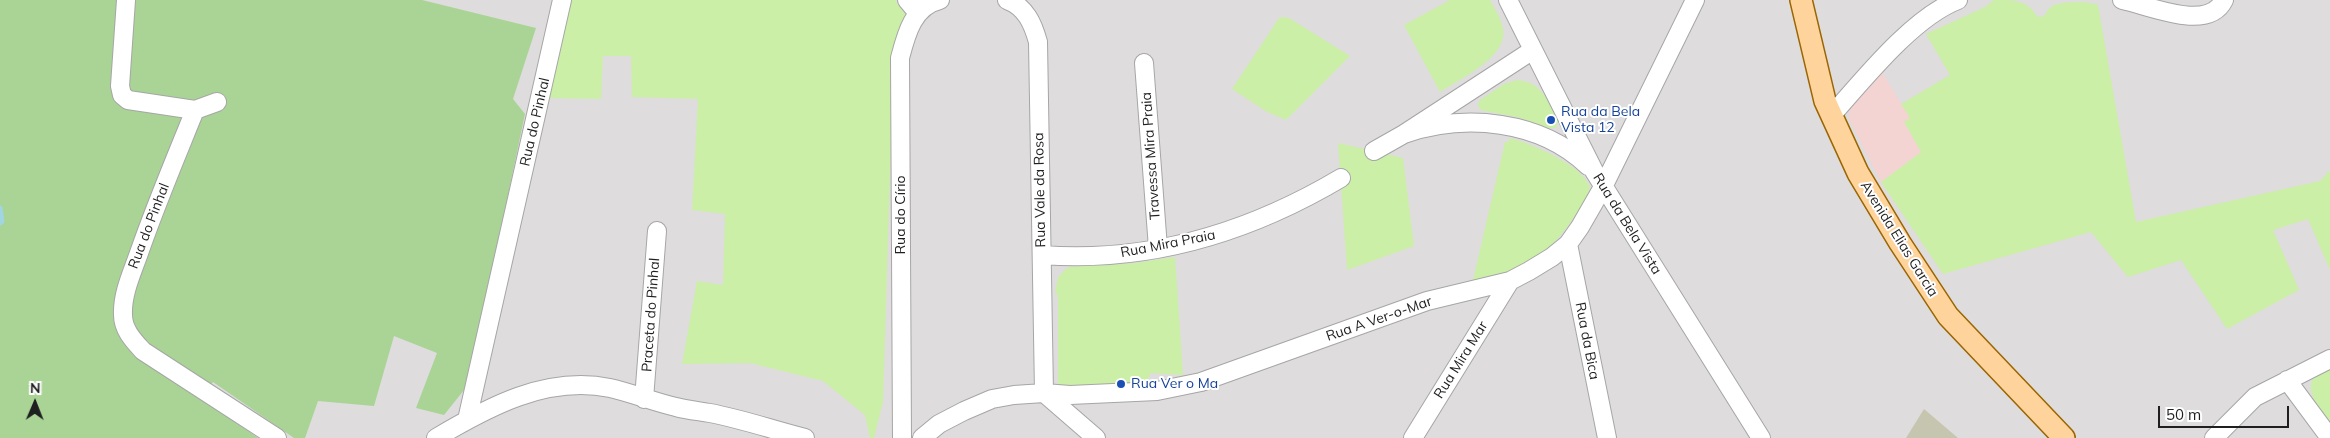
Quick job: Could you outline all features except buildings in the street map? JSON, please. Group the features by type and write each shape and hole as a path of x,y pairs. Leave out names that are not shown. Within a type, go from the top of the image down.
{"main road":[{"name":"Avenida Elias Garcia","path":"1802,0 1820,83 1830,116 1862,181 1948,316 2064,438"}],"street":[{"path":"126,0 120,86 122,95 128,100 195,110 217,102"},
{"name":"Rua do Pinhal","path":"467,420 562,0"},
{"path":"912,6 940,0"},
{"name":"Rua Vale da Rosa","path":"1008,0 1024,10 1034,26 1038,42 1044,393"},
{"name":"Rua da Bela Vista","path":"1508,0 1594,172 1761,438"},
{"name":"Rua A Ver-o-Mar","path":"922,438 939,424 992,399 1044,393 1070,395 1157,391 1201,382 1427,301 1510,281 1552,257 1568,244 1603,187 1695,0"},
{"path":"1830,116 1915,28 1935,12 1958,0"},
{"path":"2122,0 2167,12 2199,16 2212,13 2222,5 2224,0"},
{"name":"Rua do Círio","path":"902,438 900,58 912,6"},
{"path":"1374,151 1404,134 1533,50"},
{"name":"Travessa Mira Praia","path":"1144,63 1158,248"},
{"name":"Rua do Pinhal","path":"195,110 143,241 123,300 123,318 129,335 143,352 277,438"},
{"path":"1404,134 1426,126 1451,122 1481,122 1508,126 1561,145 1594,172"},
{"name":"Rua Mira Praia","path":"1042,255 1099,256 1197,241 1239,228 1296,203 1341,178"},
{"name":"Praceta do Pinhal","path":"644,399 657,231"},
{"name":"Rua da Bica","path":"1568,244 1607,438"},
{"name":"Rua Mira Mar","path":"1412,438 1510,281"},
{"path":"2214,438 2255,397 2330,359"},
{"path":"2287,380 2330,438"},
{"path":"436,438 467,420 515,398 555,387 592,386 610,388 770,433 805,438"},
{"path":"1044,393 1096,438"}],"shaded area":[{"path":"385,0 2330,0 2330,438 31,438"},
{"path":"1882,72 1910,118 1904,122 1922,152 1881,182 1849,119 1849,114 1851,108"},
{"path":"1924,409 1958,438 1906,438"}],"green space":[{"path":"0,0 422,0 536,28 513,99 525,114 468,385 444,415 416,408 437,353 394,336 374,406 318,401 305,438 294,438 213,382 201,398 258,438 0,438"},
{"path":"571,0 895,0 906,15 894,43 883,402 874,438 870,438 865,415 823,381 750,363 682,364 697,281 723,285 725,214 692,210 698,99 632,97 631,56 603,56 601,99 546,98"},
{"path":"1450,0 1490,0 1502,25 1503,39 1491,58 1470,74 1440,92 1404,25"},
{"path":"1994,0 2020,2 2034,11 2038,17 2044,16 2051,7 2059,4 2083,2 2098,5 2136,222 2320,181 2330,170 2330,270 2308,219 2273,230 2299,290 2227,329 2181,260 2128,277 2091,232 1943,274 1881,182 1921,152 1904,122 1910,118 1901,104 1950,75 1926,34 1985,7"},
{"path":"1279,18 1289,18 1350,56 1286,120 1267,112 1232,89"},
{"path":"1517,80 1533,84 1543,94 1558,121 1556,128 1548,128 1517,117 1480,110 1478,104 1480,100 1504,84"},
{"path":"1510,138 1543,150 1568,164 1586,180 1590,188 1589,192 1573,219 1543,252 1521,266 1479,281 1473,280 1505,142 1508,142"},
{"path":"1338,143 1403,158 1414,246 1347,270"},
{"path":"1175,257 1183,375 1151,373 1147,381 1142,383 1061,386 1058,383 1058,295 1055,294 1058,277 1068,267 1135,263"},
{"path":"2330,368 2330,421 2312,396 2311,384 2313,378"}],"waterway":[{"path":"0,208 2,221 0,223"}],"place":[{"name":"Rua da Bela Vista 12","path":"1551,120"},
{"name":"Rua Ver o Ma","path":"1121,384"}]}
